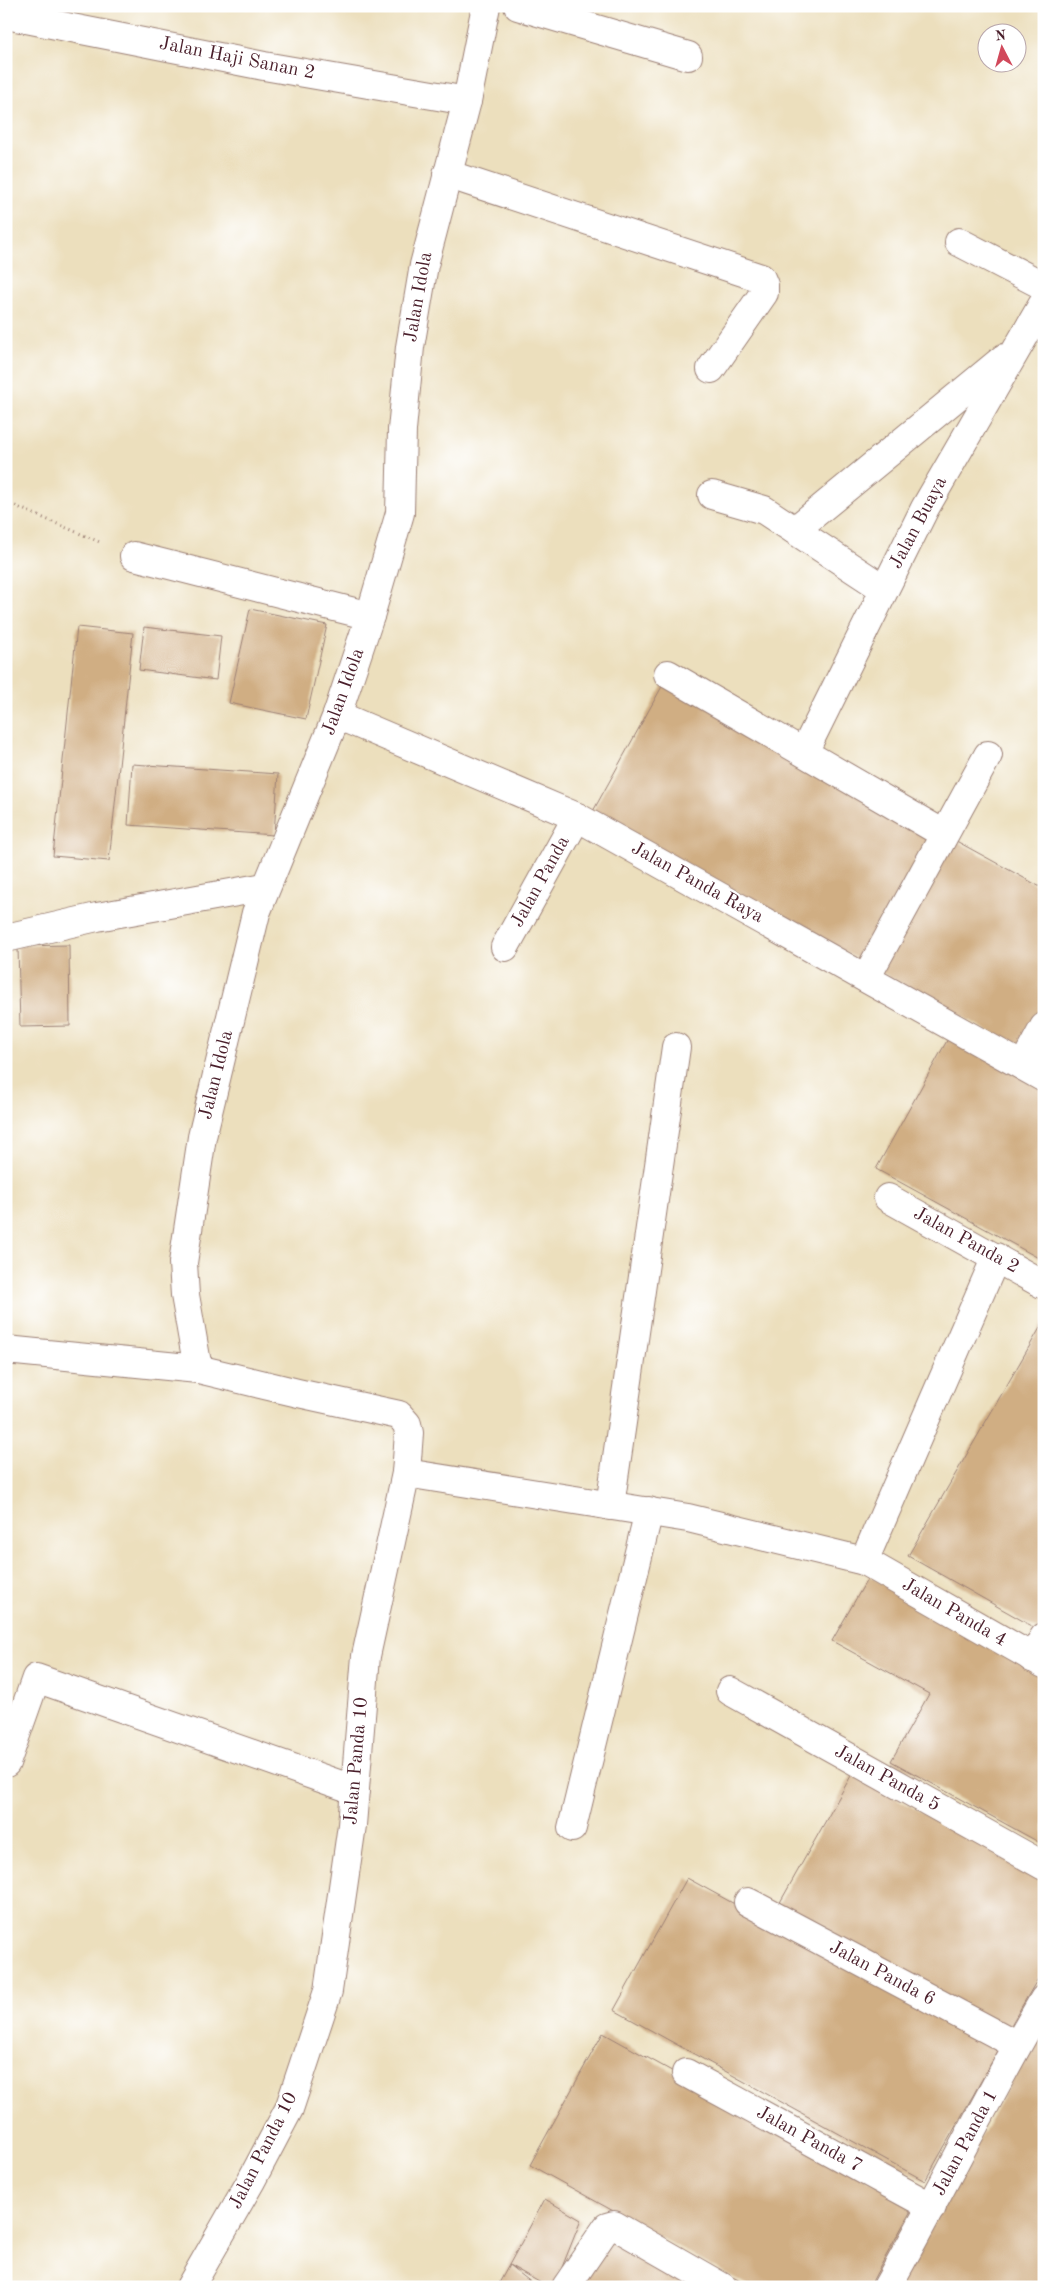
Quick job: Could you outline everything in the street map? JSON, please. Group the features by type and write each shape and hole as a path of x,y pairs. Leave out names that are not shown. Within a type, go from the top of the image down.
{"street":[{"name":"Jalan Idola","path":"198,1369 185,1295 183,1263 202,1137 256,913 265,887 337,715 370,616 400,513 402,430 410,347 424,265 467,101 486,6"},
{"path":"518,6 688,56"},
{"name":"Jalan Haji Sanan 2","path":"6,16 264,66 467,101"},
{"path":"447,174 761,278 764,285 764,293 711,369"},
{"path":"959,242 1044,286"},
{"name":"Jalan Buaya","path":"802,749 925,508 1044,302"},
{"path":"794,530 1017,348"},
{"path":"712,495 764,510 884,589"},
{"path":"134,556 370,616"},
{"path":"668,674 802,749 944,834"},
{"name":"Jalan Panda Raya","path":"337,715 577,817 1033,1072"},
{"path":"866,978 988,755"},
{"name":"Jalan Panda","path":"504,947 577,817"},
{"path":"6,938 97,918 265,887"},
{"path":"1033,1072 1044,1027"},
{"path":"610,1506 676,1047"},
{"name":"Jalan Panda 2","path":"888,1198 1044,1285"},
{"path":"864,1561 996,1257"},
{"name":"Jalan Panda 10","path":"6,1350 198,1369 298,1393 399,1414 407,1424 406,1474 366,1656 352,1825 328,1991 289,2109 190,2287"},
{"name":"Jalan Panda 4","path":"406,1474 688,1518 864,1561 1040,1653"},
{"path":"572,1828 649,1511"},
{"path":"6,1763 36,1678 355,1790"},
{"name":"Jalan Panda 5","path":"730,1691 1044,1866"},
{"name":"Jalan Panda 6","path":"748,1902 1017,2045"},
{"name":"Jalan Panda 1","path":"887,2287 932,2207 1017,2045 1044,1999"},
{"name":"Jalan Panda 7","path":"686,2073 932,2207"},
{"path":"566,2287 610,2225 614,2225 722,2287"}],"path":[{"path":"6,502 134,556"}],"building":[{"path":"250,609 327,625 306,719 229,703"},
{"path":"77,627 133,633 109,861 53,856"},
{"path":"144,627 221,636 216,680 139,670"},
{"path":"665,681 942,834 869,965 592,813"},
{"path":"132,764 278,774 274,835 128,825"},
{"path":"949,837 1044,889 1044,1004 1019,1048 874,968"},
{"path":"69,945 70,1026 20,1027 18,946"},
{"path":"949,1037 1044,1089 1044,1261 876,1169"},
{"path":"1044,1321 1044,1621 1039,1630 908,1556"},
{"path":"869,1576 1044,1672 1044,1845 891,1761 929,1694 832,1641"},
{"path":"852,1774 1044,1880 1044,1968 1007,2032 778,1906"},
{"path":"687,1878 999,2049 925,2181 614,2010"},
{"path":"1044,2023 1044,2287 897,2287"},
{"path":"603,2033 914,2205 869,2287 751,2287 530,2165"},
{"path":"545,2199 581,2220 554,2287 548,2287 509,2265"},
{"path":"607,2237 703,2287 575,2287"},
{"path":"509,2265 537,2287 497,2287"}]}
